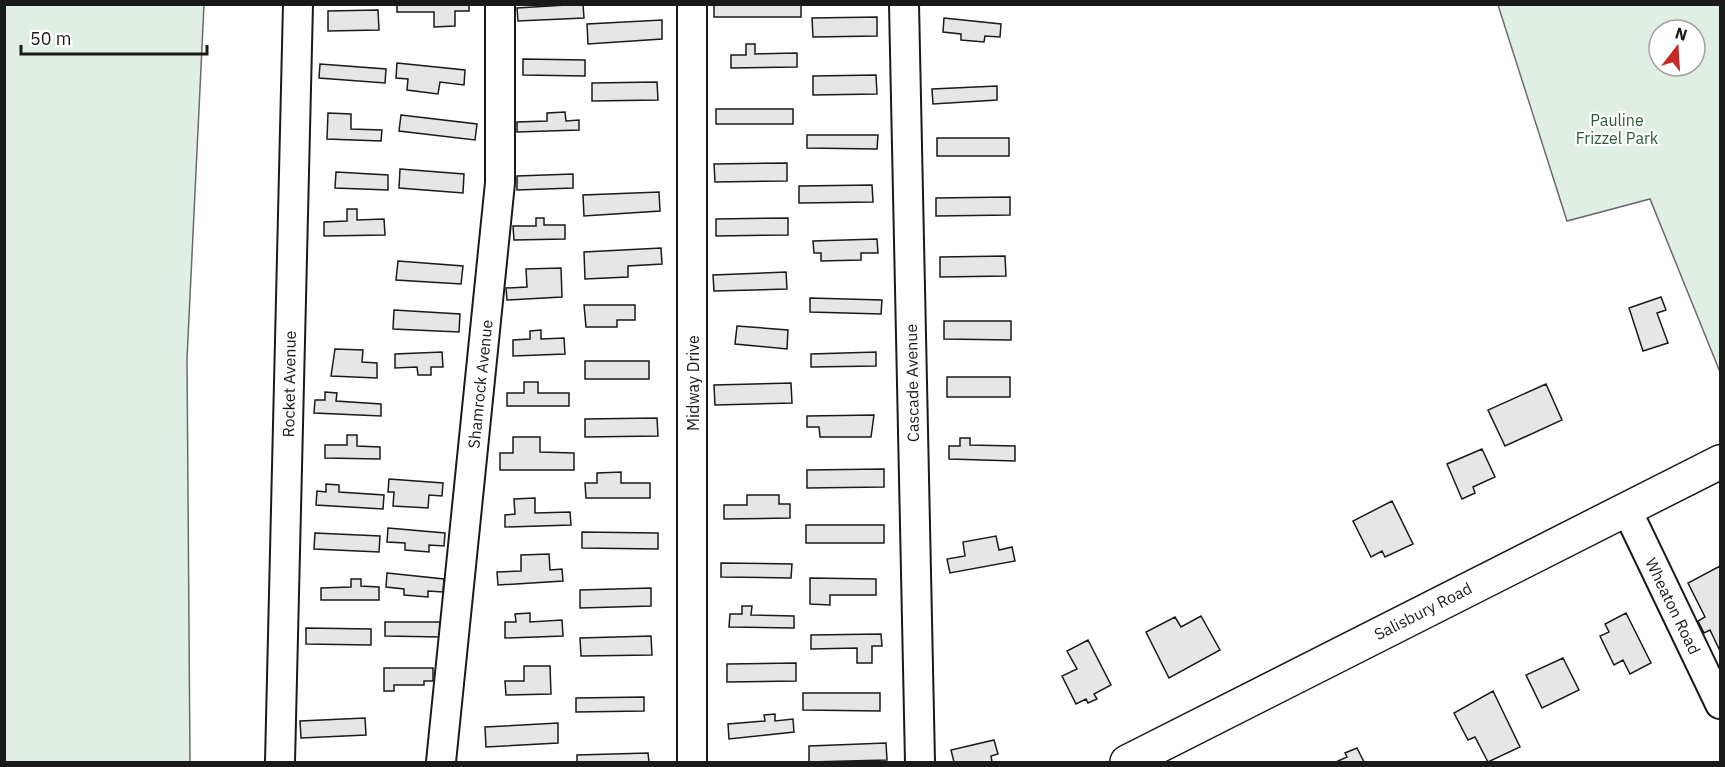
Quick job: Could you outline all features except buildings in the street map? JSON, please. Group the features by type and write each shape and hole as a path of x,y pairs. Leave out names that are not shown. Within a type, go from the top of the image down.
{"main road":[{"name":"Salisbury Road","path":"1127,762 1626,508 1720,464"}],"street":[{"name":"Rocket Avenue","path":"280,762 298,4"},
{"name":"Shamrock Avenue","path":"441,762 500,183 500,4"},
{"name":"Midway Drive","path":"692,4 692,762"},
{"name":"Cascade Avenue","path":"904,4 920,762"},
{"name":"Wheaton Road","path":"1626,508 1720,704"}],"green space":[{"path":"4,5 204,5 187,359 190,762 5,762"},
{"name":"Pauline Frizzel Park","path":"1498,5 1720,5 1720,372 1650,199 1567,221"}]}
